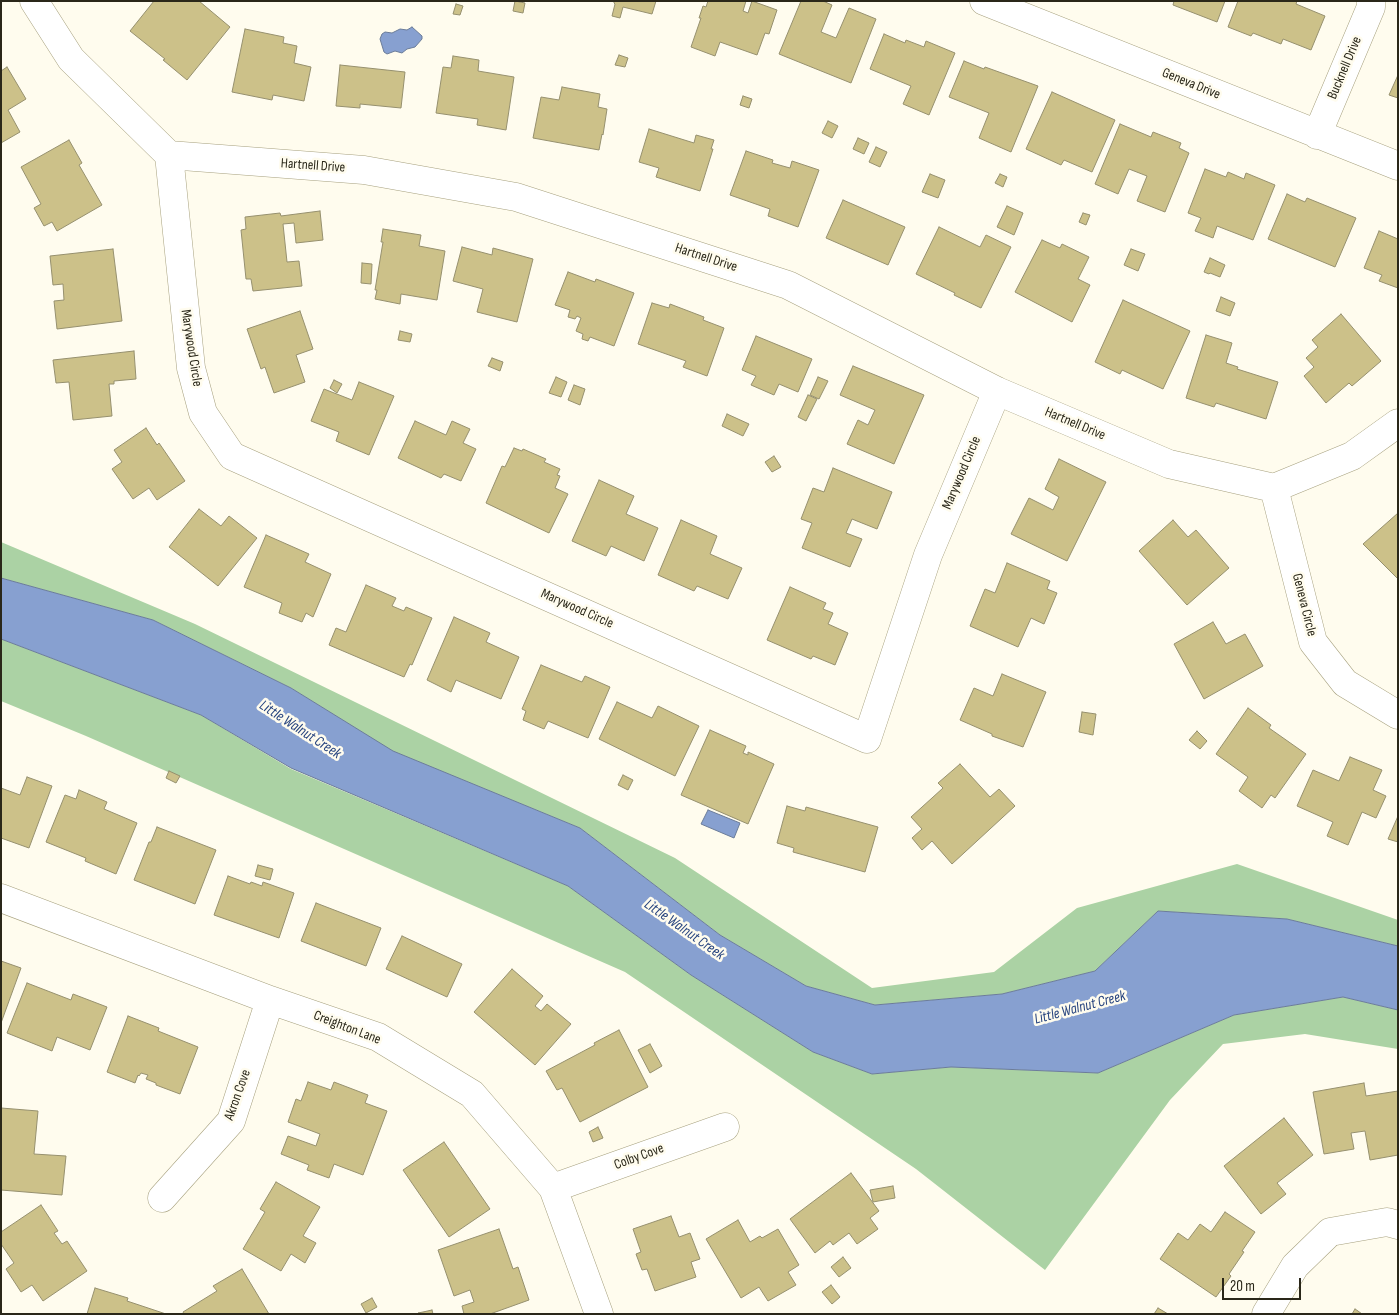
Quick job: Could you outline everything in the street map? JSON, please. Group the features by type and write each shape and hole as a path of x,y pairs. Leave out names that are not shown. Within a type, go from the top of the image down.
{"street":[{"path":"34,1 72,59 169,155"},
{"name":"Geneva Drive","path":"984,1 1398,166"},
{"name":"Bucknell Drive","path":"1317,135 1371,6 1371,1"},
{"name":"Hartnell Drive","path":"169,155 364,170 516,197 788,285 997,391 1169,464 1274,488"},
{"name":"Marywood Circle","path":"169,155 191,368 203,413 232,456 867,738 928,555 997,391"},
{"path":"1274,488 1352,456 1398,423"},
{"name":"Geneva Circle","path":"1274,488 1313,642 1346,683 1398,715"},
{"name":"Creighton Lane","path":"1,898 270,1000 378,1038 472,1094 553,1188 599,1314"},
{"name":"Akron Cove","path":"162,1198 231,1121 270,1000"},
{"name":"Colby Cove","path":"553,1188 725,1127"},
{"path":"1266,1314 1295,1266 1330,1232 1387,1222 1398,1225"}],"green space":[{"path":"1,542 195,624 675,858 872,988 994,972 1077,908 1237,864 1398,920 1398,946 1287,919 1158,911 1095,971 1002,994 875,1005 806,986 720,935 580,828 392,751 291,688 153,620 1,578"},
{"path":"1,639 201,715 291,769 568,886 691,975 813,1052 872,1074 951,1067 1098,1073 1234,1015 1343,997 1398,1010 1398,1049 1305,1034 1223,1044 1170,1100 1045,1270 916,1169 625,972 86,736 1,701"}],"water":[{"path":"412,27 422,36 422,39 415,47 407,49 402,53 395,51 387,54 384,52 380,39 382,34 385,32 392,33 400,29 407,30"},
{"name":"Little Walnut Creek","path":"1,578 153,620 291,688 393,751 580,828 720,935 806,986 875,1005 1002,994 1095,971 1158,911 1287,919 1398,946 1398,1010 1343,997 1234,1015 1098,1073 951,1067 872,1074 813,1052 691,975 568,886 291,768 201,715 1,639"},
{"path":"708,810 740,823 734,838 701,824"}],"building":[{"path":"154,1 199,1 230,27 187,80 163,60 165,59 130,31"},
{"path":"515,1 525,3 523,13 513,11"},
{"path":"614,1 656,1 652,14 623,7 620,18 612,16"},
{"path":"708,1 746,1 743,11 748,13 752,1 777,10 769,34 765,33 757,55 720,42 715,56 691,47 703,6 706,7"},
{"path":"801,1 823,1 832,5 821,32 836,38 849,8 876,19 851,83 779,54"},
{"path":"1174,1 1225,1 1217,22 1173,5"},
{"path":"1238,1 1297,1 1296,4 1325,16 1311,50 1283,39 1281,44 1253,33 1251,36 1228,27"},
{"path":"456,4 463,6 460,15 453,14"},
{"path":"245,29 284,37 283,43 297,46 294,63 311,67 304,101 273,95 272,100 232,92"},
{"path":"884,34 905,43 906,40 924,47 926,41 955,53 929,115 903,104 911,86 870,69"},
{"path":"619,55 628,58 625,67 615,65"},
{"path":"453,56 479,60 478,71 514,77 506,130 477,125 478,119 436,113 443,67 451,68"},
{"path":"964,61 1038,86 1011,152 979,138 989,113 949,97"},
{"path":"340,65 405,72 401,108 360,104 360,108 336,106"},
{"path":"7,67 26,99 8,110 20,132 1,143 1,71"},
{"path":"1398,75 1398,98 1389,95"},
{"path":"562,87 600,94 598,107 607,109 599,150 533,138 541,97 559,100"},
{"path":"1052,92 1115,120 1092,172 1064,160 1061,165 1026,149"},
{"path":"743,96 752,99 749,108 740,105"},
{"path":"828,121 838,126 832,138 822,133"},
{"path":"1120,124 1151,137 1153,132 1181,143 1179,148 1189,153 1165,212 1137,201 1147,176 1129,169 1118,194 1095,184"},
{"path":"649,129 694,143 696,135 714,140 700,191 656,177 659,168 639,162"},
{"path":"858,138 869,143 864,154 853,149"},
{"path":"69,140 82,163 79,165 102,205 57,231 52,222 44,226 34,208 41,204 21,167"},
{"path":"876,147 887,152 880,167 869,162"},
{"path":"746,151 773,160 772,163 790,168 792,161 819,170 798,227 768,216 770,209 730,195"},
{"path":"1205,169 1226,177 1228,172 1244,179 1246,173 1275,185 1253,240 1217,226 1213,238 1195,231 1201,218 1188,213"},
{"path":"930,174 945,180 938,198 922,192"},
{"path":"1000,174 1007,177 1003,187 995,183"},
{"path":"1287,194 1305,202 1307,198 1356,218 1335,267 1268,239"},
{"path":"843,200 905,227 888,265 826,238"},
{"path":"1007,206 1023,213 1014,235 997,227"},
{"path":"320,211 323,240 296,243 294,223 283,224 287,262 299,261 302,286 253,291 251,279 246,279 241,230 246,229 245,217 280,213 281,216"},
{"path":"1083,213 1090,215 1086,225 1079,222"},
{"path":"939,227 980,247 986,235 1011,247 981,308 916,274"},
{"path":"383,229 421,235 419,246 445,251 437,300 401,294 400,304 375,299"},
{"path":"1379,231 1398,239 1398,288 1379,281 1382,275 1364,268"},
{"path":"1042,240 1060,248 1062,244 1089,257 1078,279 1090,285 1072,322 1015,292"},
{"path":"462,247 492,255 493,248 533,259 517,322 477,312 483,289 453,281"},
{"path":"113,249 122,321 57,329 54,301 64,300 63,284 53,285 50,256"},
{"path":"1131,249 1145,254 1138,271 1124,265"},
{"path":"1210,258 1225,265 1220,277 1204,272"},
{"path":"362,263 372,264 371,284 361,283"},
{"path":"568,272 595,282 596,279 634,293 614,346 590,337 588,341 582,339 583,334 576,331 581,318 577,316 575,319 568,317 570,310 555,305"},
{"path":"1221,297 1235,303 1230,316 1216,311"},
{"path":"1123,300 1190,331 1163,389 1122,370 1120,374 1095,362"},
{"path":"652,303 669,308 670,304 704,317 703,320 724,328 707,376 683,367 686,361 638,344"},
{"path":"300,311 313,349 296,355 305,382 274,393 265,367 261,369 247,329"},
{"path":"1341,314 1381,361 1352,386 1349,383 1326,403 1304,376 1314,367 1306,358 1318,347 1312,340"},
{"path":"400,331 412,334 410,342 398,340"},
{"path":"1206,335 1232,343 1226,363 1238,367 1237,369 1278,382 1266,419 1216,403 1214,407 1186,398"},
{"path":"756,336 812,359 798,392 779,384 774,395 751,385 756,376 742,370"},
{"path":"134,351 136,379 114,381 114,384 109,384 112,416 73,420 69,382 56,383 53,360"},
{"path":"492,358 503,362 500,371 488,366"},
{"path":"853,366 924,395 894,464 847,444 858,420 868,425 875,410 840,395"},
{"path":"556,377 567,382 561,397 549,393"},
{"path":"818,377 828,381 819,399 810,395"},
{"path":"334,380 342,384 337,393 330,388"},
{"path":"359,382 394,396 369,455 336,441 339,432 311,421 324,389 352,400"},
{"path":"574,385 585,389 580,405 568,400"},
{"path":"808,395 817,399 806,421 798,417"},
{"path":"727,414 749,424 743,436 722,426"},
{"path":"415,421 446,435 452,421 470,429 463,443 476,449 461,481 444,474 441,478 398,458"},
{"path":"146,428 157,445 159,443 185,481 157,500 149,488 133,499 112,469 122,462 114,450"},
{"path":"514,448 522,451 523,449 546,459 544,462 560,469 557,475 560,476 555,488 568,494 549,533 486,503 502,466 505,467"},
{"path":"774,456 781,467 772,472 765,462"},
{"path":"1059,459 1106,482 1067,561 1011,534 1029,498 1053,510 1059,497 1045,489"},
{"path":"833,468 892,492 877,529 852,519 846,533 862,539 850,567 802,548 812,523 801,519 813,488 824,492"},
{"path":"599,480 634,496 626,514 658,528 644,561 611,546 606,556 572,541"},
{"path":"199,509 221,526 229,516 257,538 218,586 169,547"},
{"path":"1398,513 1398,579 1363,544"},
{"path":"681,520 717,536 710,554 742,568 728,599 697,586 694,591 658,575"},
{"path":"1173,520 1188,537 1196,530 1229,568 1187,605 1139,551"},
{"path":"266,535 309,554 305,562 331,574 313,617 306,613 302,622 279,613 282,603 244,587"},
{"path":"1007,563 1050,581 1047,589 1057,593 1044,624 1031,618 1018,647 970,626 985,589 995,593"},
{"path":"366,585 396,598 392,606 404,611 406,607 432,618 412,665 410,664 404,677 329,645 336,628 346,632"},
{"path":"790,587 826,603 823,609 833,613 828,624 848,633 835,665 813,656 811,659 767,640"},
{"path":"454,617 490,633 486,642 519,657 501,699 456,680 451,692 427,680"},
{"path":"1213,622 1226,644 1245,634 1263,666 1204,699 1174,644"},
{"path":"541,665 582,682 585,676 610,687 588,738 548,721 544,729 523,720 526,711 522,709"},
{"path":"1002,674 1046,692 1023,747 992,736 992,734 960,720 974,688 993,696"},
{"path":"617,702 652,718 658,706 699,726 675,776 599,739"},
{"path":"1248,708 1271,725 1269,728 1306,754 1275,798 1271,795 1262,808 1239,791 1248,777 1216,754"},
{"path":"1082,712 1096,714 1093,735 1079,732"},
{"path":"710,730 746,746 743,753 748,755 748,752 774,764 748,824 681,795"},
{"path":"1197,731 1207,741 1200,749 1189,740"},
{"path":"1350,757 1382,770 1373,790 1386,796 1376,818 1362,812 1348,845 1327,836 1333,822 1297,806 1313,770 1339,781"},
{"path":"960,764 990,797 999,789 1015,806 952,864 932,841 922,850 912,838 922,829 911,817 943,788 938,783"},
{"path":"169,771 180,776 176,783 166,778"},
{"path":"623,775 633,780 628,790 618,785"},
{"path":"27,777 52,786 29,848 1,838 1,788 20,795"},
{"path":"79,790 107,802 104,809 137,823 116,874 85,861 86,858 46,842 65,795 76,799"},
{"path":"787,806 805,811 806,807 878,827 865,872 793,852 794,848 777,843"},
{"path":"1398,816 1398,842 1388,839"},
{"path":"157,827 216,850 195,904 134,880"},
{"path":"258,865 273,869 270,880 255,876"},
{"path":"228,876 250,884 251,882 262,886 263,882 294,893 279,938 214,915"},
{"path":"316,903 381,928 366,966 301,941"},
{"path":"402,936 462,964 447,997 386,969"},
{"path":"1,961 21,968 1,1023"},
{"path":"512,969 543,996 535,1006 541,1011 547,1004 571,1024 535,1065 474,1012"},
{"path":"27,983 71,1000 73,994 107,1007 90,1050 57,1037 52,1051 7,1033"},
{"path":"128,1016 159,1028 158,1031 198,1047 180,1094 156,1085 156,1083 146,1079 148,1075 141,1073 138,1075 135,1083 107,1072"},
{"path":"619,1030 648,1087 580,1122 562,1088 557,1090 546,1071"},
{"path":"650,1044 662,1066 650,1073 638,1050"},
{"path":"308,1082 331,1090 334,1082 368,1095 365,1103 387,1111 363,1175 334,1164 329,1178 307,1170 309,1165 281,1154 288,1136 316,1146 320,1134 288,1122 296,1099 301,1101"},
{"path":"1364,1083 1366,1096 1398,1091 1398,1155 1370,1160 1365,1131 1351,1133 1354,1149 1324,1154 1313,1092"},
{"path":"1,1108 38,1111 34,1154 66,1156 62,1195 1,1190"},
{"path":"1284,1118 1313,1155 1277,1183 1286,1194 1261,1214 1224,1166"},
{"path":"598,1127 603,1138 593,1142 589,1132"},
{"path":"444,1142 490,1209 449,1237 403,1170"},
{"path":"851,1173 879,1211 870,1218 878,1229 857,1244 849,1233 833,1245 830,1241 815,1253 790,1219"},
{"path":"276,1182 320,1207 303,1236 316,1243 305,1263 291,1254 281,1271 243,1249 265,1212 260,1209"},
{"path":"893,1186 895,1198 873,1202 870,1190"},
{"path":"41,1205 58,1231 54,1233 62,1244 67,1241 87,1271 43,1301 32,1285 21,1292 6,1269 14,1263 1,1244 1,1232"},
{"path":"1225,1212 1255,1232 1229,1274 1231,1276 1216,1297 1160,1259 1178,1233 1188,1240 1200,1224 1211,1232"},
{"path":"671,1216 679,1237 690,1233 700,1259 691,1262 696,1277 655,1291 647,1269 642,1270 636,1254 641,1252 633,1229"},
{"path":"738,1220 750,1242 778,1229 799,1265 788,1272 796,1285 768,1301 759,1287 741,1298 706,1239"},
{"path":"499,1229 513,1269 518,1267 529,1300 490,1314 464,1314 462,1306 474,1302 470,1290 454,1296 438,1250"},
{"path":"843,1257 851,1268 839,1277 831,1267"},
{"path":"242,1269 269,1314 184,1314 183,1312 217,1291 213,1286"},
{"path":"831,1285 840,1297 832,1304 822,1292"},
{"path":"95,1288 128,1298 127,1301 166,1314 87,1314"},
{"path":"372,1298 377,1307 366,1313 361,1304"},
{"path":"1158,1308 1168,1314 1154,1314"},
{"path":"1355,1309 1358,1311 1362,1314 1352,1314"},
{"path":"432,1310 433,1314 418,1313 423,1312"}]}
